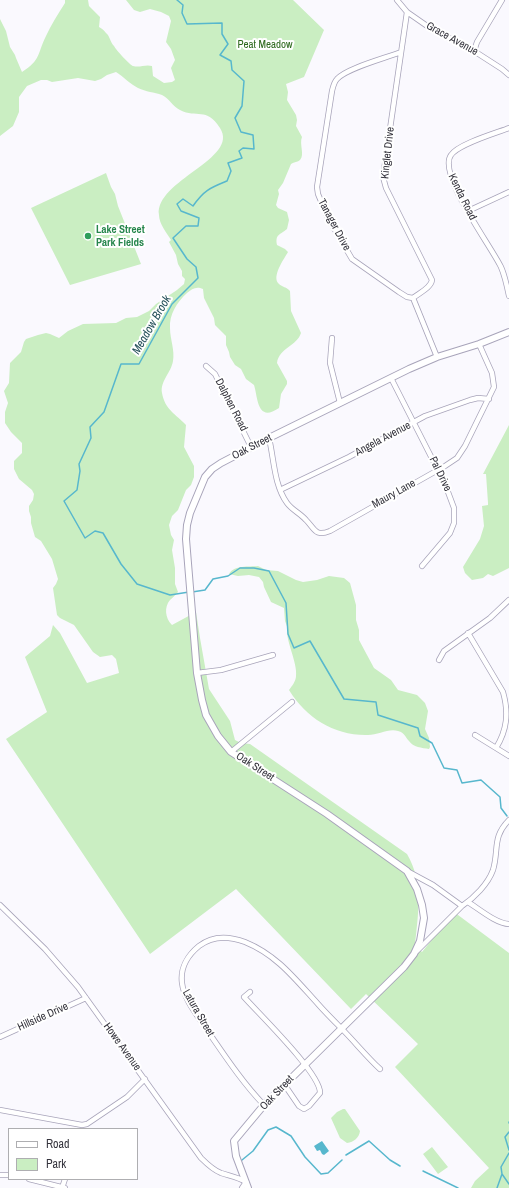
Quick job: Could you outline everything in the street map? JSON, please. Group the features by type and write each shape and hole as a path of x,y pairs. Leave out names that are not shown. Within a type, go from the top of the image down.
{"street":[{"name":"Grace Avenue","path":"397,0 407,12 430,28 474,51 509,75"},
{"path":"474,51 477,42 501,1"},
{"name":"Kinglet Drive","path":"407,12 383,177 386,188 432,280 432,284 428,288 413,298"},
{"name":"Tanager Drive","path":"401,52 355,69 340,76 336,81 332,91 317,191 328,218 352,259 405,296 413,298"},
{"name":"Kenda Road","path":"509,128 463,145 450,156 448,163 449,174 468,211 502,269 509,296"},
{"path":"468,211 509,192"},
{"path":"413,298 436,357"},
{"name":"Oak Street","path":"247,1185 236,1156 234,1141 284,1084 404,967 414,954 420,941 424,918 417,889 407,871 327,814 231,752 218,736 206,715 197,673 186,539 187,525 205,477 212,469 221,463 436,357 479,344 509,332"},
{"path":"332,338 330,363 340,403"},
{"name":"Maury Lane","path":"269,438 280,490 289,505 307,520 317,533 323,534 330,531 438,470 458,456 494,387 493,378 479,344"},
{"name":"Dalphen Road","path":"206,366 215,374 251,447"},
{"name":"Pal Drive","path":"391,378 438,470 453,502 455,512 454,522 446,538 422,566"},
{"name":"Angela Avenue","path":"280,490 431,414 470,400 478,398 489,399"},
{"path":"439,660 444,651 497,612 509,600"},
{"path":"468,633 503,692 508,707 506,727 496,748"},
{"path":"197,673 225,669 272,655"},
{"path":"231,752 292,702"},
{"path":"475,735 509,756"},
{"path":"414,954 482,888 491,874 495,861 496,842 502,827 509,820"},
{"path":"407,871 437,888 462,906"},
{"path":"468,902 497,920 509,924"},
{"name":"Howe Avenue","path":"0,905 61,966 207,1164 219,1172 238,1177 247,1185"},
{"name":"Latura Street","path":"264,1105 233,1069 186,996 182,982 183,969 188,957 195,949 208,941 220,937 236,939 251,945 280,963 342,1028 360,1050 380,1069"},
{"path":"250,992 244,997 305,1064 318,1085 320,1092 309,1106 304,1109 299,1106 284,1084"},
{"name":"Hillside Drive","path":"0,1037 86,998"},
{"path":"0,1110 79,1127 87,1124 127,1096 145,1079"},
{"path":"33,1180 63,1188"},
{"path":"242,1188 247,1185"}],"green space":[{"name":"Peat Meadow","path":"65,0 88,0 89,6 100,17 99,27 107,34 120,54 133,66 152,66 153,76 164,83 175,80 171,68 175,60 171,49 166,42 171,21 169,16 150,9 140,12 134,10 126,0 293,0 324,30 304,77 286,84 288,92 287,100 296,115 296,126 302,137 302,155 300,160 291,164 283,183 278,190 279,194 276,205 278,208 287,212 289,220 287,229 277,237 277,245 288,252 276,277 279,284 290,291 291,311 301,333 296,341 284,350 278,358 277,363 287,381 287,384 281,394 279,408 272,412 266,413 262,411 254,385 246,379 241,369 235,365 230,357 226,345 226,336 215,325 214,318 204,298 203,289 194,288 187,293 180,300 172,314 170,328 173,361 164,381 162,393 163,399 168,408 186,425 184,447 194,466 194,477 191,485 186,490 178,510 172,516 169,525 171,535 174,540 172,550 175,568 175,584 178,592 168,603 166,612 172,625 196,612 209,689 230,721 235,740 241,743 250,744 407,854 416,876 418,887 415,945 422,952 454,912 509,953 509,1188 471,1188 475,1181 489,1168 395,1067 418,1044 366,994 351,1009 236,889 150,954 6,739 47,712 25,657 50,636 53,625 60,633 87,683 119,673 116,659 112,655 100,657 93,652 74,625 57,615 53,588 58,579 52,559 41,541 35,537 31,523 29,506 33,500 34,494 32,490 19,479 14,469 14,461 22,453 22,443 11,432 5,423 5,412 8,403 4,391 9,383 10,363 21,352 26,339 46,333 59,338 68,331 83,324 116,323 126,318 137,317 149,311 156,304 184,284 185,279 182,276 182,271 178,264 176,255 169,242 171,240 159,218 161,202 182,180 208,160 218,150 223,139 220,128 210,117 201,114 191,114 180,110 164,96 132,85 116,72 95,81 78,78 52,82 41,80 27,86 19,97 19,112 13,126 0,136 0,19 6,31 10,47 22,72 36,60 43,42 65,3"},
{"name":"Lake Street Park Fields","path":"106,173 141,264 70,285 31,208"},
{"path":"509,425 509,568 493,576 488,574 483,578 472,580 465,573 463,567 480,539 484,526 482,506 488,505 488,503 486,474 483,474"},
{"path":"258,566 266,570 278,571 303,582 329,576 344,578 350,583 356,605 356,620 359,630 359,640 374,668 391,680 398,690 417,695 425,703 428,711 425,729 429,738 429,749 413,745 405,735 395,730 376,734 356,735 333,729 313,717 304,709 289,690 294,683 296,671 287,633 288,629 285,621 284,608 271,602 263,582 259,577 229,574 234,569"},
{"path":"345,1109 360,1131 359,1136 356,1139 347,1143 340,1138 331,1118"},
{"path":"432,1147 448,1167 438,1174 423,1154"}],"water":[{"path":"322,1141 329,1151 324,1155 320,1150 317,1151 314,1146"}],"waterway":[{"name":"Meadow Brook","path":"177,0 183,5 182,13 187,24 222,23 222,34 228,44 220,55 231,61 232,70 244,81 242,106 235,118 241,132 253,135 254,149 243,148 239,151 242,158 228,163 231,171 227,181 208,190 193,206 183,199 177,204 181,211 199,218 198,226 186,226 173,238 187,259 196,267 198,278 172,304 139,364 121,364 104,412 90,427 91,438 79,464 80,471 77,490 64,501 85,538 95,531 103,533 121,564 137,584 170,595 189,592"},
{"name":"Meadow Brook","path":"192,592 205,590 213,579 228,576 240,568 254,568 269,571 286,603 288,634 294,648 310,641 344,699 376,702 378,715 418,728 420,736 432,743 444,768 457,770 462,783 481,780 500,797 501,808 507,816"},
{"name":"Meadow Brook","path":"242,1160 253,1151 268,1130 276,1127 291,1136 305,1157 321,1174 328,1173 342,1160"},
{"name":"Meadow Brook","path":"509,1132 505,1137 509,1150"},
{"name":"Meadow Brook","path":"346,1155 369,1141 390,1160 400,1166"},
{"name":"Meadow Brook","path":"497,1188 502,1174 501,1167 509,1153"},
{"name":"Meadow Brook","path":"423,1171 458,1188"},
{"path":"502,1174 509,1184"}],"place":[{"name":"Lake Street Park Fields","path":"88,236"}]}
